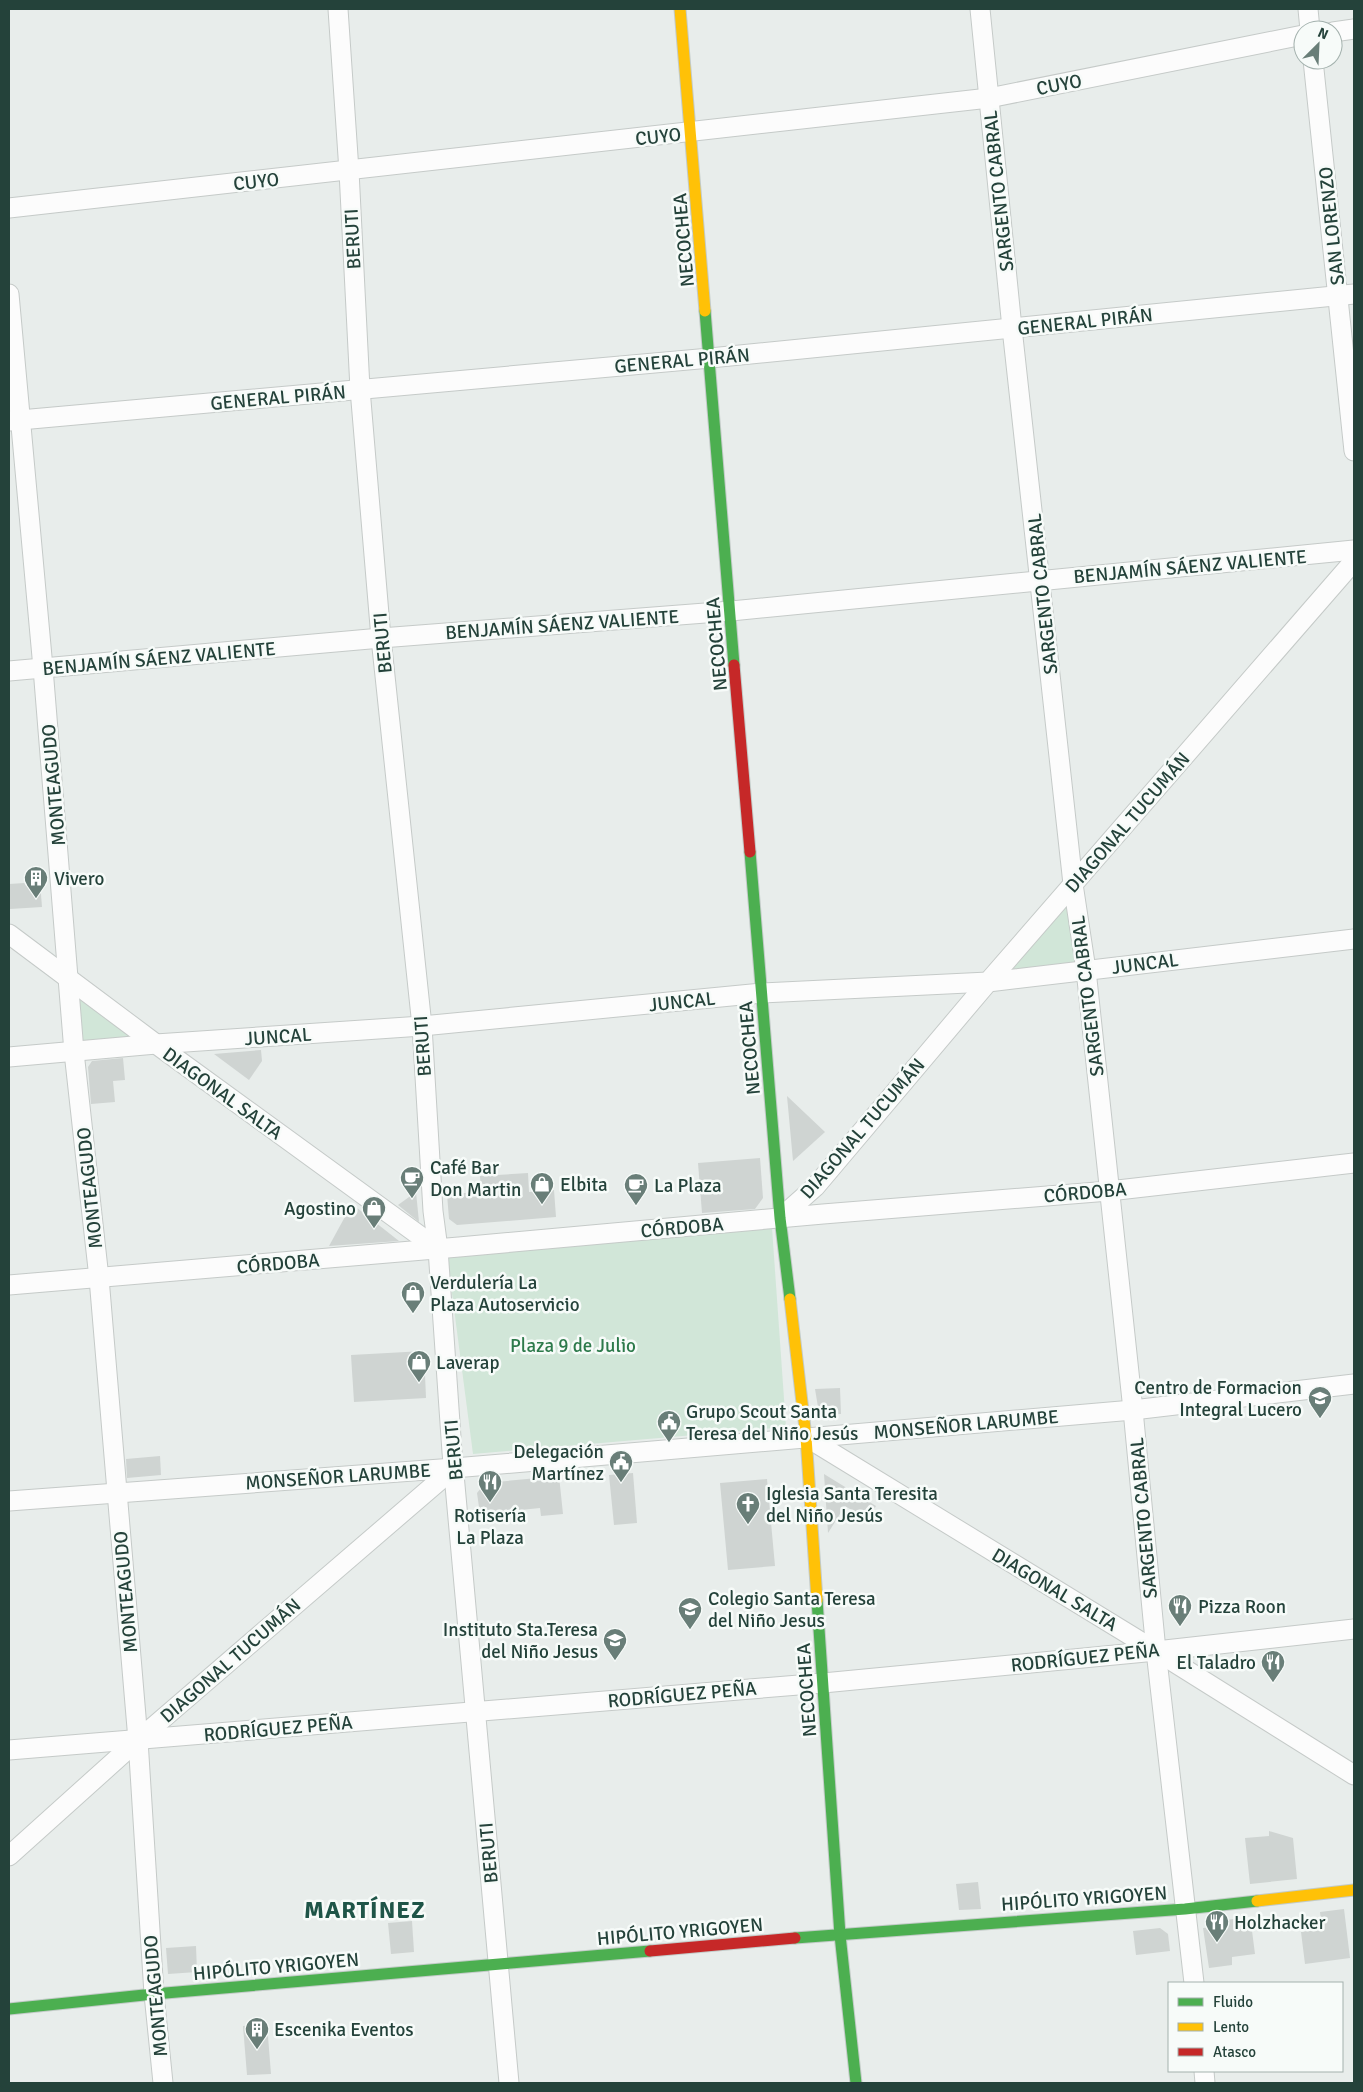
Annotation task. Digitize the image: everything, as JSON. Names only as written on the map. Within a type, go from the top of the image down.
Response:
[{"type":"street","name":"BERUTI","points":[[338,9],[349,171],[360,389],[381,638],[422,1026],[433,1212],[438,1249],[454,1468],[508,2083]]},
{"type":"street","name":"NECOCHEA","points":[[680,9],[692,133],[780,1218],[806,1437],[840,1935],[856,2083]]},
{"type":"street","name":"SARGENTO CABRAL","points":[[980,9],[1012,328],[1073,884],[1086,970],[1133,1410],[1156,1651],[1194,1982]]},
{"type":"street","name":"CUYO","points":[[9,208],[692,133],[989,98],[1293,37]]},
{"type":"street","name":"SAN LORENZO","points":[[1314,70],[1346,295],[1354,451]]},
{"type":"street","name":"MONTEAGUDO","points":[[9,294],[15,421],[43,668],[74,1052],[99,1278],[138,1740],[154,1994],[163,2083]]},
{"type":"street","name":"GENERAL PIRÁN","points":[[15,421],[710,358],[1346,295]]},
{"type":"street","name":"BENJAMÍN SÁENZ VALIENTE","points":[[9,671],[381,638],[731,611],[1354,550]]},
{"type":"street","name":"DIAGONAL TUCUMÁN","points":[[780,1218],[815,1187],[988,982],[1354,561]]},
{"type":"street","name":"DIAGONAL SALTA","points":[[9,934],[156,1044],[438,1249]]},
{"type":"street","name":"JUNCAL","points":[[9,1057],[156,1044],[422,1026],[762,993],[988,982],[1354,939]]},
{"type":"street","name":"CÓRDOBA","points":[[9,1285],[1109,1191],[1354,1163]]},
{"type":"street","name":"MONSEÑOR LARUMBE","points":[[9,1501],[454,1468],[1133,1410],[1354,1384]]},
{"type":"street","name":"DIAGONAL SALTA","points":[[806,1437],[1156,1651],[1354,1775]]},
{"type":"street","name":"DIAGONAL TUCUMÁN","points":[[9,1856],[138,1740],[454,1468]]},
{"type":"street","name":"RODRÍGUEZ PEÑA","points":[[9,1750],[823,1683],[1156,1651],[1354,1629]]},
{"type":"street","name":"HIPÓLITO YRIGOYEN","points":[[9,2009],[154,1994],[498,1964],[1185,1908],[1354,1890]]},
{"type":"green space","points":[[1073,884],[1086,970],[988,982]]},
{"type":"green space","points":[[68,979],[156,1044],[74,1052]]},
{"type":"green space","name":"Plaza 9 de Julio","points":[[772,1228],[786,1427],[473,1454],[447,1255]]},
{"type":"building","points":[[40,882],[42,907],[10,909],[9,884]]},
{"type":"building","points":[[261,1050],[262,1061],[249,1080],[214,1054]]},
{"type":"building","points":[[123,1058],[125,1080],[113,1081],[115,1102],[91,1104],[88,1067],[92,1061]]},
{"type":"building","points":[[787,1096],[825,1132],[793,1161]]},
{"type":"building","points":[[760,1158],[763,1198],[755,1209],[702,1213],[698,1163]]},
{"type":"building","points":[[528,1173],[529,1192],[554,1190],[556,1217],[457,1225],[449,1219],[447,1194],[481,1192],[480,1176]]},
{"type":"building","name":"Café Bar Don Martin","points":[[416,1192],[419,1222],[398,1205]]},
{"type":"building","points":[[352,1204],[399,1241],[329,1246]]},
{"type":"building","points":[[424,1351],[426,1398],[354,1402],[351,1355]]},
{"type":"building","points":[[840,1388],[841,1414],[827,1414],[818,1407],[815,1389]]},
{"type":"building","points":[[160,1456],[161,1475],[127,1478],[126,1459]]},
{"type":"building","points":[[633,1473],[637,1523],[614,1525],[609,1475]]},
{"type":"building","points":[[824,1474],[876,1506],[868,1520],[845,1506],[828,1533]]},
{"type":"building","points":[[559,1476],[563,1514],[541,1516],[540,1508],[480,1514],[477,1493],[485,1483]]},
{"type":"building","name":"Iglesia Santa Teresita del Niño Jesús","points":[[767,1479],[775,1566],[728,1570],[720,1483]]},
{"type":"building","points":[[1269,1831],[1293,1838],[1297,1879],[1250,1884],[1245,1838],[1269,1836]]},
{"type":"building","points":[[978,1882],[981,1909],[959,1910],[956,1884]]},
{"type":"building","points":[[1344,1909],[1350,1958],[1305,1964],[1301,1932],[1322,1929],[1320,1912]]},
{"type":"building","points":[[1242,1918],[1243,1925],[1251,1923],[1255,1954],[1232,1957],[1232,1965],[1209,1968],[1203,1928],[1227,1925],[1226,1920]]},
{"type":"building","points":[[412,1921],[414,1952],[391,1954],[388,1923]]},
{"type":"building","points":[[1160,1928],[1168,1934],[1170,1951],[1136,1955],[1133,1931]]},
{"type":"building","points":[[196,1946],[197,1972],[168,1974],[166,1948]]},
{"type":"building","name":"Escenika Eventos","points":[[267,2024],[271,2074],[247,2075],[243,2026]]},
{"type":"traffic: fast","points":[[705,311],[734,665]]},
{"type":"traffic: fast","points":[[750,852],[780,1218],[790,1299]]},
{"type":"traffic: fast","points":[[817,1600],[840,1935],[856,2083]]},
{"type":"traffic: fast","points":[[795,1938],[1185,1909],[1257,1901]]},
{"type":"traffic: fast","points":[[9,2009],[154,1994],[650,1951]]},
{"type":"traffic: slow","points":[[680,9],[705,311]]},
{"type":"traffic: slow","points":[[790,1299],[806,1437],[817,1600]]},
{"type":"traffic: slow","points":[[1257,1901],[1354,1890]]},
{"type":"traffic: jam","points":[[734,665],[750,852]]},
{"type":"traffic: jam","points":[[650,1951],[795,1938]]},
{"type":"place","name":"Vivero","points":[[36,899]]},
{"type":"place","name":"Café Bar Don Martin","points":[[412,1199]]},
{"type":"place","name":"Elbita","points":[[542,1205]]},
{"type":"place","name":"La Plaza","points":[[636,1206]]},
{"type":"place","name":"Agostino","points":[[374,1229]]},
{"type":"place","name":"Verdulería La Plaza Autoservicio","points":[[413,1314]]},
{"type":"place","name":"Laverap","points":[[419,1383]]},
{"type":"place","name":"Centro de Formacion Integral Lucero","points":[[1320,1419]]},
{"type":"place","name":"Grupo Scout Santa Teresa del Niño Jesús","points":[[669,1443]]},
{"type":"place","name":"Delegación Martínez","points":[[621,1483]]},
{"type":"place","name":"Rotisería La Plaza","points":[[490,1503]]},
{"type":"place","name":"Iglesia Santa Teresita del Niño Jesús","points":[[748,1525]]},
{"type":"place","name":"Pizza Roon","points":[[1180,1627]]},
{"type":"place","name":"Colegio Santa Teresa del Niño Jesus","points":[[690,1630]]},
{"type":"place","name":"Instituto Sta.Teresa del Niño Jesus","points":[[615,1661]]},
{"type":"place","name":"El Taladro","points":[[1273,1683]]},
{"type":"place","name":"Holzhacker","points":[[1217,1943]]},
{"type":"place","name":"Escenika Eventos","points":[[257,2050]]},
{"type":"district","name":"MARTÍNEZ","points":[[365,1910]]}]
